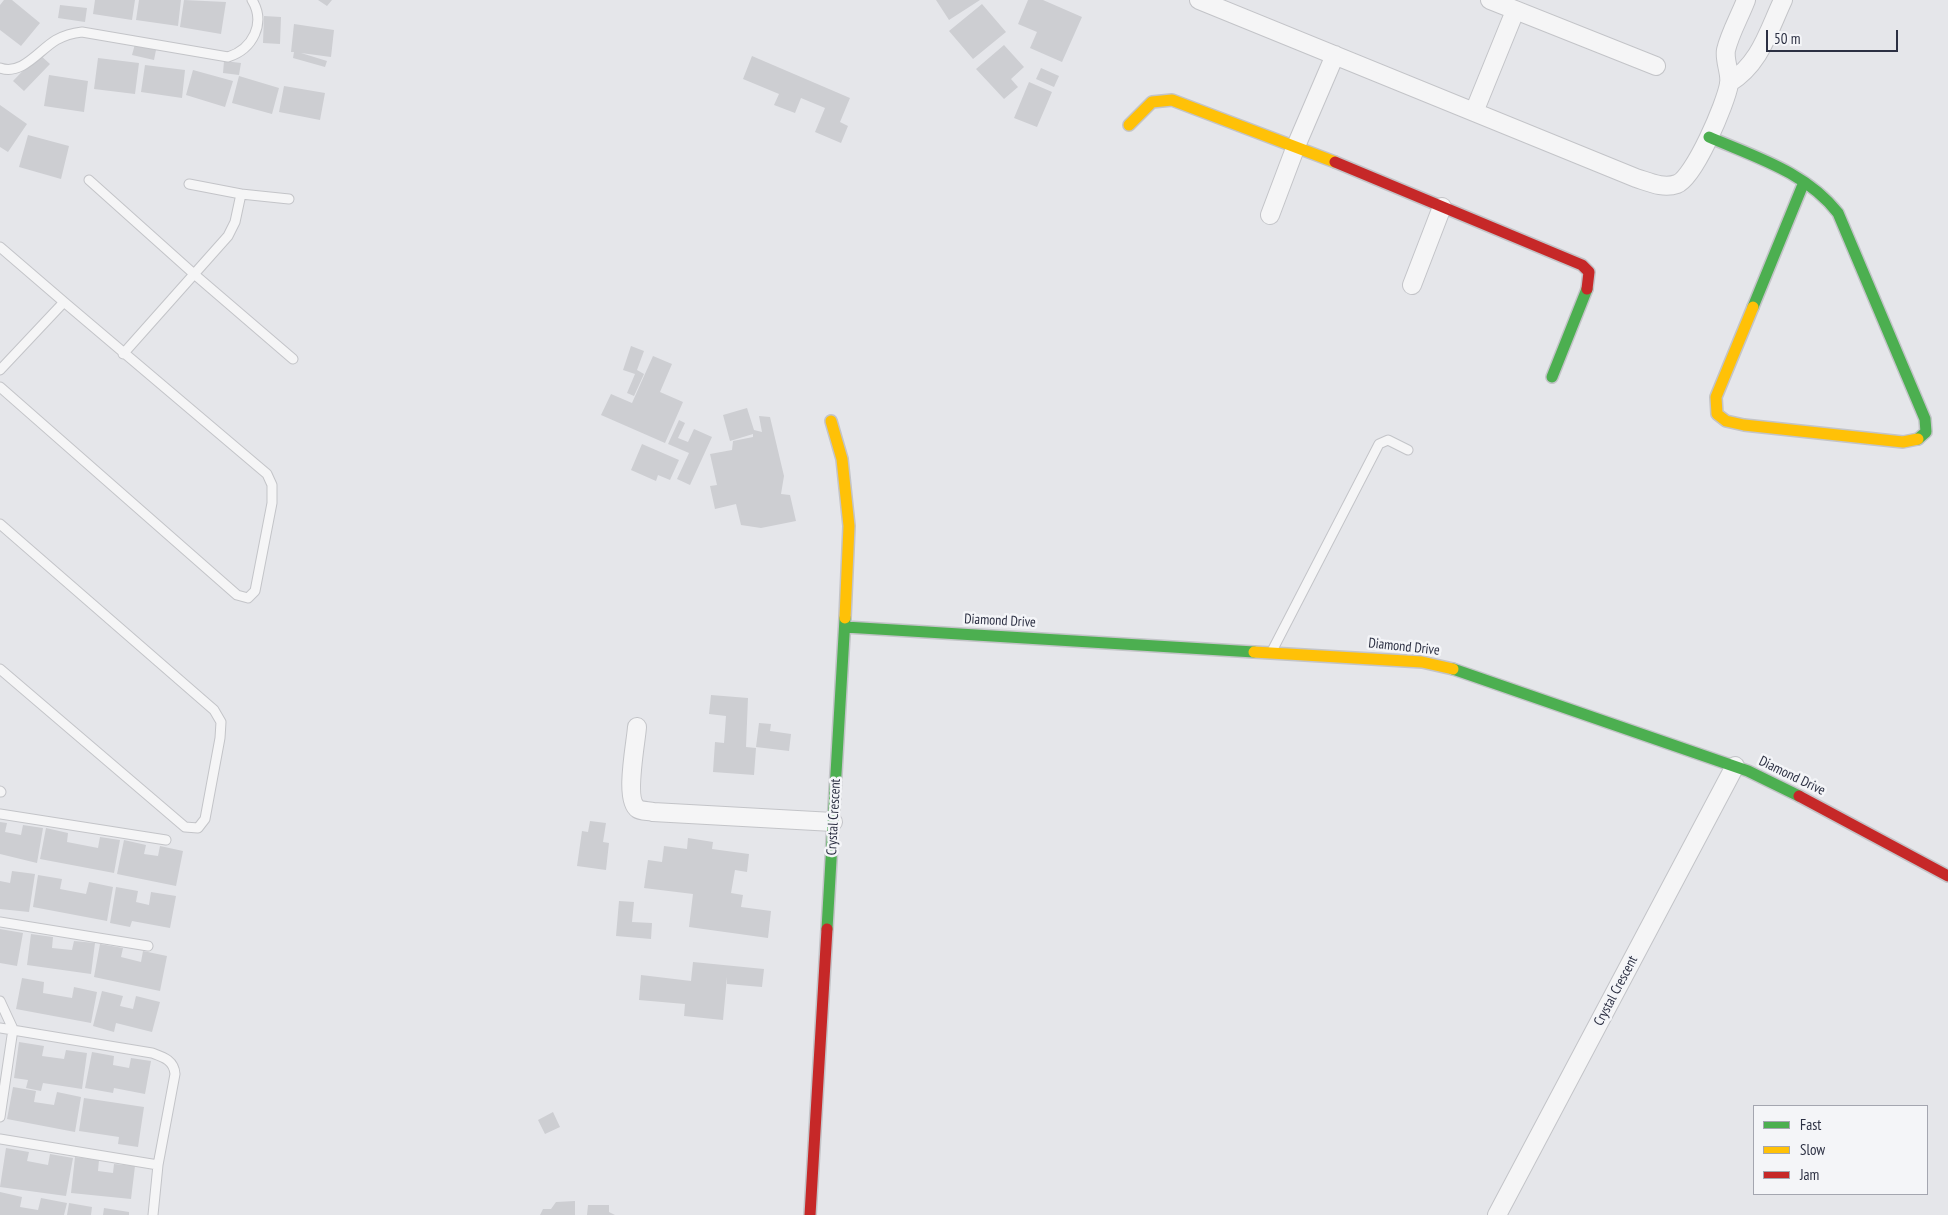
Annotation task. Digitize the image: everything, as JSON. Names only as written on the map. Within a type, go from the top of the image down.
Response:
[{"type":"street","points":[[1200,0],[1636,178],[1660,186],[1678,184],[1686,178],[1709,137],[1729,83],[1727,48],[1746,0]]},
{"type":"street","points":[[1490,0],[1656,66]]},
{"type":"street","points":[[1729,83],[1742,75],[1755,60],[1783,0]]},
{"type":"street","points":[[1474,112],[1515,10]]},
{"type":"street","points":[[1270,215],[1296,146],[1335,55]]},
{"type":"street","points":[[1129,125],[1147,103],[1159,98],[1172,100],[1296,146],[1587,269],[1590,277],[1589,284],[1552,377]]},
{"type":"street","points":[[1709,137],[1774,165],[1804,182],[1823,193],[1838,213],[1926,419],[1927,427],[1924,436],[1916,441],[1890,441],[1744,425],[1726,421],[1716,411],[1716,397],[1804,182]]},
{"type":"street","points":[[1412,285],[1442,207]]},
{"type":"street","name":"Crystal Crescent","points":[[810,1215],[845,627],[849,526],[847,490],[842,459],[831,421]]},
{"type":"street","name":"Diamond Drive","points":[[845,627],[1272,651],[1422,662],[1460,670],[1735,766],[1786,789],[1948,876]]},
{"type":"street","points":[[637,727],[631,801],[638,809],[654,812],[833,822]]},
{"type":"street","name":"Crystal Crescent","points":[[1497,1215],[1735,766]]},
{"type":"lane","points":[[0,68],[12,70],[22,67],[56,40],[69,34],[82,32],[228,57],[242,53],[252,40],[258,21],[257,8],[252,0]]},
{"type":"lane","points":[[89,180],[293,359]]},
{"type":"lane","points":[[189,184],[241,194],[289,199]]},
{"type":"lane","points":[[123,354],[228,236],[235,222],[241,194]]},
{"type":"lane","points":[[0,247],[123,354],[267,474],[272,484],[272,504],[255,591],[248,598],[237,594],[0,387]]},
{"type":"lane","points":[[0,370],[64,302]]},
{"type":"lane","points":[[1272,651],[1379,444],[1388,440],[1408,450]]},
{"type":"lane","points":[[0,524],[214,710],[221,722],[220,738],[205,819],[198,828],[185,826],[0,669]]},
{"type":"lane","points":[[0,814],[166,840]]},
{"type":"lane","points":[[0,922],[148,946]]},
{"type":"lane","points":[[0,1001],[13,1030],[0,1117]]},
{"type":"lane","points":[[0,1028],[152,1053],[172,1063],[175,1074],[158,1165],[152,1215]]},
{"type":"lane","points":[[0,1140],[158,1165]]},
{"type":"building","points":[[4,0],[12,0],[40,23],[21,46],[0,30],[0,5]]},
{"type":"building","points":[[95,0],[135,0],[132,20],[93,14]]},
{"type":"building","points":[[139,0],[181,0],[178,26],[136,20]]},
{"type":"building","points":[[184,0],[226,2],[221,34],[180,27]]},
{"type":"building","points":[[318,0],[332,0],[327,6]]},
{"type":"building","points":[[936,0],[980,0],[949,20]]},
{"type":"building","points":[[1028,0],[1043,0],[1082,17],[1062,62],[1030,48],[1037,32],[1018,24]]},
{"type":"building","points":[[982,4],[1006,32],[973,59],[949,31]]},
{"type":"building","points":[[60,5],[87,8],[85,22],[58,18]]},
{"type":"building","points":[[264,16],[281,17],[280,44],[263,43]]},
{"type":"building","points":[[294,24],[334,30],[331,57],[301,53],[327,61],[325,67],[293,58],[294,52],[291,52]]},
{"type":"building","points":[[135,44],[156,50],[154,60],[132,55]]},
{"type":"building","points":[[1004,45],[1024,67],[1011,79],[1018,87],[1004,99],[976,69]]},
{"type":"building","points":[[39,54],[50,64],[24,91],[13,81]]},
{"type":"building","points":[[752,56],[850,98],[840,122],[848,126],[841,143],[815,132],[825,108],[801,98],[795,113],[774,105],[779,94],[743,79]]},
{"type":"building","points":[[98,58],[139,63],[135,94],[94,89]]},
{"type":"building","points":[[224,61],[241,63],[239,75],[223,73]]},
{"type":"building","points":[[145,65],[185,70],[182,98],[141,92]]},
{"type":"building","points":[[1041,68],[1059,76],[1054,87],[1036,79]]},
{"type":"building","points":[[193,70],[233,81],[225,107],[186,95]]},
{"type":"building","points":[[49,75],[88,81],[84,112],[44,106]]},
{"type":"building","points":[[239,76],[279,88],[272,114],[232,103]]},
{"type":"building","points":[[1029,82],[1052,92],[1037,127],[1014,118]]},
{"type":"building","points":[[284,86],[325,93],[320,120],[279,112]]},
{"type":"building","points":[[0,105],[27,124],[8,152],[0,147]]},
{"type":"building","points":[[28,135],[69,146],[61,179],[19,167]]},
{"type":"building","points":[[631,346],[644,351],[637,370],[644,374],[634,396],[627,393],[635,374],[623,370]]},
{"type":"building","points":[[653,356],[672,364],[660,392],[683,402],[665,443],[601,415],[611,394],[632,403]]},
{"type":"building","points":[[747,408],[754,430],[762,432],[759,416],[770,417],[784,476],[781,494],[790,495],[796,521],[761,528],[741,525],[736,504],[715,509],[710,486],[717,485],[710,454],[732,450],[733,441],[753,437],[753,434],[730,441],[723,415]]},
{"type":"building","points":[[679,420],[685,423],[678,438],[688,442],[694,429],[712,437],[690,485],[677,479],[689,453],[668,444]]},
{"type":"building","points":[[642,444],[679,460],[670,480],[658,475],[656,481],[631,470]]},
{"type":"building","points":[[711,695],[748,698],[746,747],[756,748],[754,775],[713,772],[715,742],[724,743],[726,716],[709,714]]},
{"type":"building","points":[[759,723],[771,724],[770,731],[791,734],[789,751],[756,747]]},
{"type":"building","points":[[590,821],[606,823],[603,842],[609,843],[606,870],[577,866],[582,831],[588,832]]},
{"type":"building","points":[[0,822],[7,823],[5,832],[21,835],[23,825],[43,828],[37,863],[0,854]]},
{"type":"building","points":[[46,828],[68,833],[67,842],[98,848],[100,837],[120,840],[114,873],[40,859]]},
{"type":"building","points":[[688,838],[713,842],[712,849],[749,854],[747,872],[735,870],[731,893],[743,895],[741,907],[771,911],[768,938],[689,927],[693,894],[644,888],[648,860],[662,862],[664,846],[687,849]]},
{"type":"building","points":[[124,840],[146,845],[144,854],[158,856],[160,846],[183,851],[176,886],[117,874]]},
{"type":"building","points":[[12,871],[35,874],[29,912],[0,909],[0,881],[10,883]]},
{"type":"building","points":[[38,875],[62,879],[60,889],[86,894],[89,882],[113,887],[107,921],[33,907]]},
{"type":"building","points":[[116,887],[138,891],[136,902],[149,905],[151,892],[176,896],[170,928],[132,921],[130,927],[110,923]]},
{"type":"building","points":[[619,901],[634,902],[632,922],[652,923],[651,939],[616,936]]},
{"type":"building","points":[[0,929],[23,933],[17,966],[0,963]]},
{"type":"building","points":[[31,934],[53,937],[52,948],[72,950],[74,941],[95,943],[91,974],[27,965]]},
{"type":"building","points":[[100,944],[123,948],[121,957],[141,962],[143,951],[167,956],[160,991],[94,977]]},
{"type":"building","points":[[693,962],[764,969],[762,987],[727,984],[727,977],[723,1020],[684,1016],[685,1004],[639,1000],[641,975],[691,981]]},
{"type":"building","points":[[22,978],[44,982],[43,993],[72,998],[74,987],[97,992],[91,1023],[16,1009]]},
{"type":"building","points":[[102,991],[123,996],[120,1006],[133,1009],[136,996],[160,1002],[152,1032],[116,1023],[114,1032],[93,1026]]},
{"type":"building","points":[[19,1042],[44,1046],[42,1056],[64,1059],[66,1050],[87,1053],[82,1089],[43,1083],[41,1091],[26,1088],[28,1080],[14,1078]]},
{"type":"building","points":[[92,1052],[114,1056],[113,1065],[129,1068],[131,1058],[151,1061],[145,1094],[114,1088],[113,1093],[85,1088]]},
{"type":"building","points":[[13,1087],[36,1091],[34,1102],[54,1105],[57,1092],[81,1097],[75,1132],[7,1119]]},
{"type":"building","points":[[84,1098],[144,1107],[138,1147],[118,1144],[119,1137],[79,1131]]},
{"type":"building","points":[[553,1112],[560,1127],[545,1134],[538,1120]]},
{"type":"building","points":[[6,1148],[29,1152],[27,1161],[48,1165],[50,1154],[73,1158],[66,1196],[0,1187]]},
{"type":"building","points":[[75,1157],[99,1160],[98,1171],[113,1173],[114,1164],[135,1166],[131,1199],[71,1193]]},
{"type":"building","points":[[0,1192],[22,1197],[20,1207],[38,1210],[41,1198],[67,1203],[64,1215],[0,1215]]},
{"type":"building","points":[[575,1201],[575,1215],[540,1215],[543,1209],[551,1209],[556,1202]]},
{"type":"building","points":[[69,1203],[92,1207],[91,1215],[67,1215]]},
{"type":"building","points":[[588,1205],[609,1205],[609,1212],[615,1215],[587,1215]]},
{"type":"building","points":[[104,1208],[129,1212],[129,1215],[103,1215]]},
{"type":"traffic: fast","points":[[1709,137],[1762,159],[1795,176],[1825,199],[1838,213],[1925,419],[1926,432],[1918,439]]},
{"type":"traffic: fast","points":[[1753,307],[1804,182]]},
{"type":"traffic: fast","points":[[1552,377],[1587,289]]},
{"type":"traffic: fast","points":[[827,929],[845,618]]},
{"type":"traffic: fast","points":[[845,627],[1254,652]]},
{"type":"traffic: fast","points":[[1453,669],[1748,771],[1799,796]]},
{"type":"traffic: slow","points":[[1129,125],[1152,102],[1172,100],[1335,162]]},
{"type":"traffic: slow","points":[[1753,307],[1716,397],[1717,414],[1726,421],[1744,425],[1903,442],[1918,439]]},
{"type":"traffic: slow","points":[[831,421],[842,459],[849,526],[845,618]]},
{"type":"traffic: slow","points":[[1254,652],[1422,662],[1453,669]]},
{"type":"traffic: jam","points":[[1335,162],[1582,265],[1589,272],[1587,289]]},
{"type":"traffic: jam","points":[[1799,796],[1948,876]]},
{"type":"traffic: jam","points":[[810,1215],[827,929]]}]
